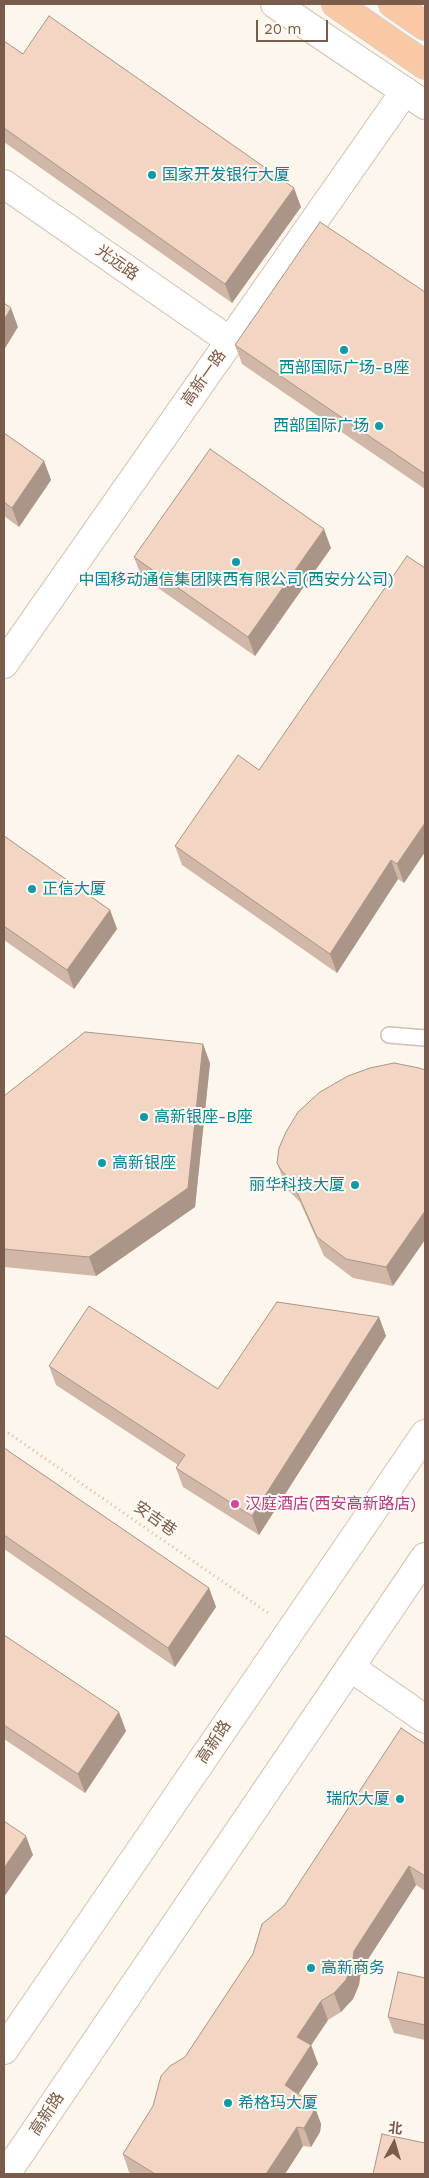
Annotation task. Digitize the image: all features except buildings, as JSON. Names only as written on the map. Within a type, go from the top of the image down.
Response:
[{"type":"highway","points":[[336,4],[425,65]]},
{"type":"highway","points":[[393,4],[425,26]]},
{"type":"main road","points":[[276,4],[415,98]]},
{"type":"main road","name":"高新一路","points":[[4,664],[230,341],[415,98]]},
{"type":"main road","name":"光远路","points":[[4,184],[230,341]]},
{"type":"main road","name":"高新路","points":[[4,2050],[425,1434]]},
{"type":"main road","name":"高新路","points":[[6,2174],[425,1558]]},
{"type":"main road","points":[[350,1667],[425,1719]]},
{"type":"lane","points":[[389,1035],[425,1038]]},
{"type":"path","name":"安吉巷","points":[[4,1430],[292,1629]]},
{"type":"place","name":"国家开发银行大厦","points":[[152,175]]},
{"type":"place","name":"西部国际广场-B座","points":[[344,350]]},
{"type":"place","name":"西部国际广场","points":[[379,426]]},
{"type":"place","name":"中国移动通信集团陕西有限公司(西安分公司)","points":[[236,562]]},
{"type":"place","name":"正信大厦","points":[[32,889]]},
{"type":"place","name":"高新银座-B座","points":[[144,1117]]},
{"type":"place","name":"高新银座","points":[[102,1163]]},
{"type":"place","name":"丽华科技大厦","points":[[355,1185]]},
{"type":"place","name":"汉庭酒店(西安高新路店)","points":[[235,1504]]},
{"type":"place","name":"瑞欣大厦","points":[[400,1799]]},
{"type":"place","name":"高新商务","points":[[311,1968]]},
{"type":"place","name":"希格玛大厦","points":[[228,2103]]}]
